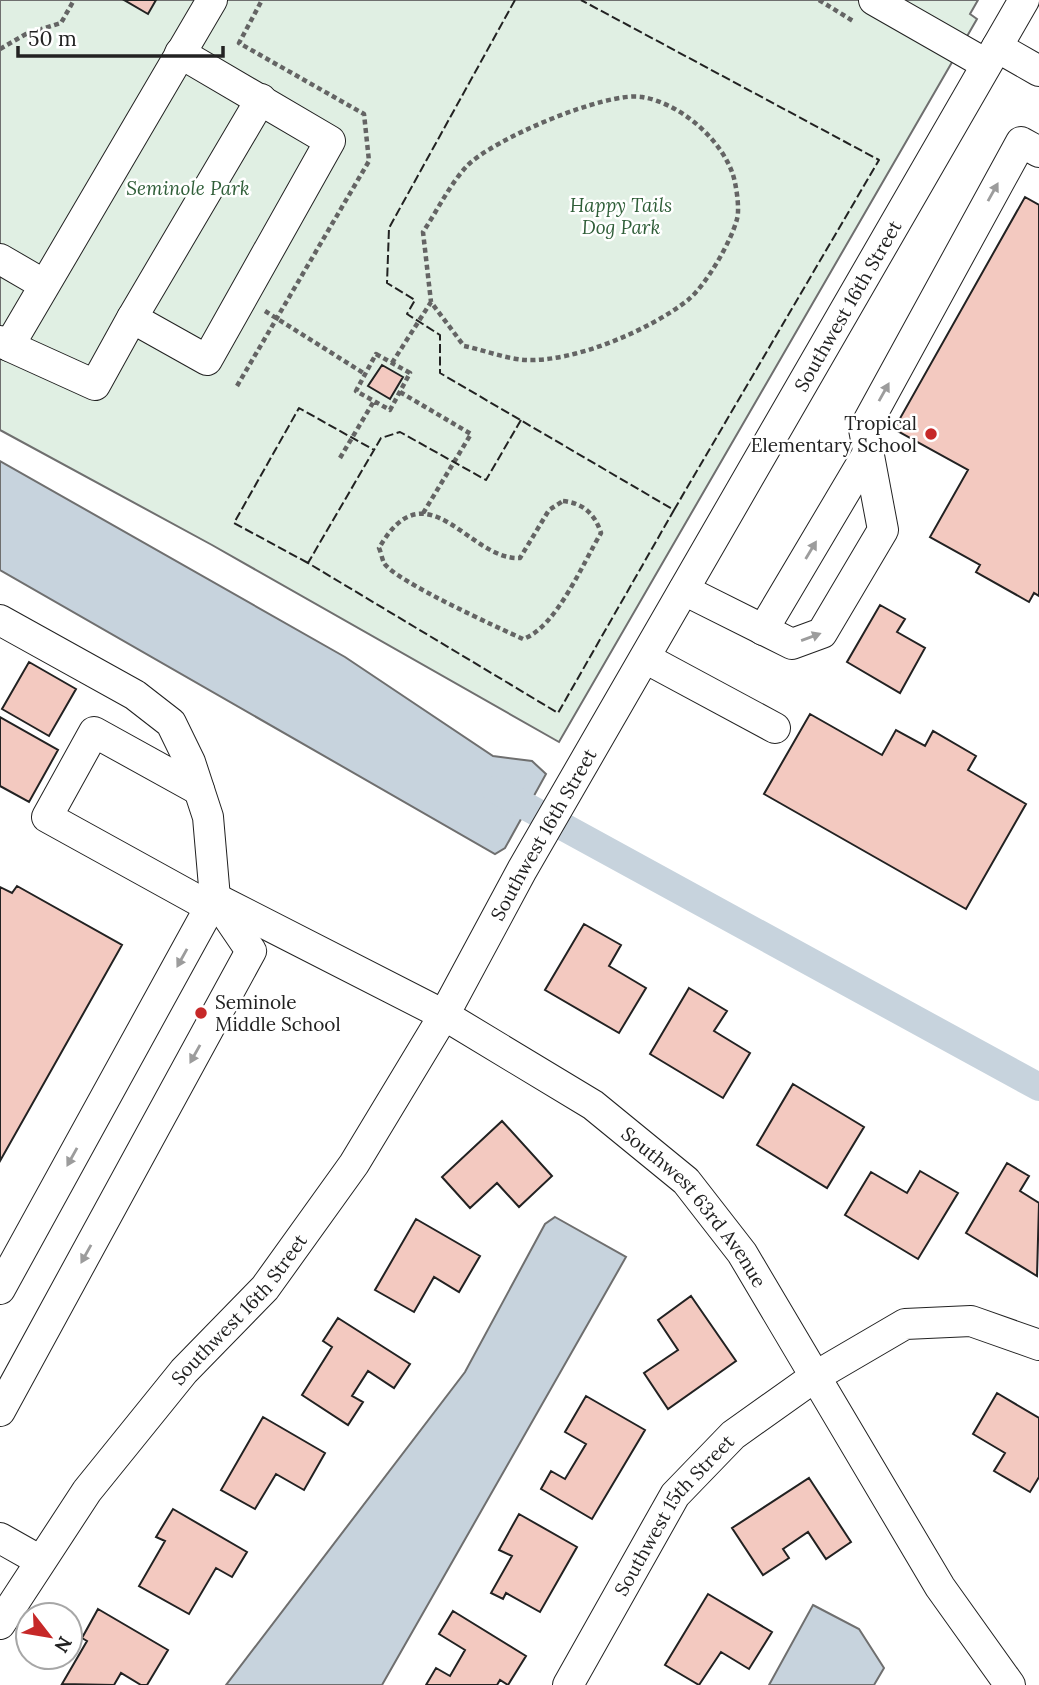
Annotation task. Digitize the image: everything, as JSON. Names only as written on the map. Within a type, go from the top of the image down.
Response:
[{"type":"street","points":[[212,0],[5,344],[95,385],[261,99]]},
{"type":"street","points":[[874,0],[991,56],[1039,71]]},
{"type":"street","name":"Southwest 16th Street","points":[[0,1624],[39,1560],[88,1491],[184,1371],[265,1288],[354,1164],[444,1015],[522,870],[1024,0]]},
{"type":"street","points":[[132,318],[207,360],[330,141],[180,53]]},
{"type":"street","points":[[684,590],[792,644],[822,634],[883,530],[864,429],[1021,142],[1039,152]]},
{"type":"street","points":[[0,259],[43,284]]},
{"type":"street","points":[[763,630],[868,453]]},
{"type":"street","points":[[0,620],[135,695],[171,723],[190,762],[208,817],[213,903],[0,1289]]},
{"type":"street","points":[[645,657],[775,728]]},
{"type":"street","name":"Southwest 63rd Avenue","points":[[199,790],[94,732],[47,817],[213,903],[444,1015],[593,1105],[686,1181],[742,1253],[940,1587],[1010,1685]]},
{"type":"street","points":[[0,1411],[251,951],[213,903]]},
{"type":"street","name":"Southwest 15th Street","points":[[568,1685],[675,1495],[733,1435],[816,1376],[905,1324],[971,1321],[1039,1345]]},
{"type":"street","points":[[0,1538],[39,1560]]},
{"type":"path","points":[[0,49],[26,34],[61,23],[74,0]]},
{"type":"path","points":[[392,363],[431,302],[423,232],[468,165],[525,130],[594,102],[641,97],[674,108],[709,135],[733,172],[738,217],[717,262],[689,299],[646,326],[581,352],[526,360],[464,346],[431,302]]},
{"type":"path","points":[[244,298],[365,374]]},
{"type":"path","points":[[376,354],[392,363],[410,373],[390,410],[356,391],[376,354]]},
{"type":"path","points":[[400,392],[471,434],[422,515]]},
{"type":"path","points":[[340,458],[373,401]]},
{"type":"path","points":[[563,501],[575,503],[587,510],[596,518],[601,533],[548,621],[536,634],[523,639],[474,617],[385,565],[379,548],[389,530],[410,516],[422,515],[432,514],[511,559],[520,558],[549,509],[563,501]]},
{"type":"green space","name":"Happy Tails Dog Park","points":[[0,0],[978,0],[970,14],[977,19],[559,742],[212,545],[0,430]]},
{"type":"shaded area","points":[[0,461],[345,657],[493,756],[532,761],[546,774],[505,848],[495,854],[0,570]]},
{"type":"shaded area","points":[[555,1217],[626,1257],[382,1685],[226,1685],[465,1372],[545,1224]]},
{"type":"shaded area","points":[[813,1605],[859,1629],[884,1668],[874,1685],[769,1685]]},
{"type":"building","points":[[124,0],[156,0],[148,14]]},
{"type":"building","points":[[1025,197],[1039,205],[1039,596],[1034,593],[1029,602],[976,572],[980,565],[930,537],[968,470],[894,429]]},
{"type":"building","points":[[382,365],[403,377],[390,399],[368,386]]},
{"type":"building","points":[[880,605],[905,619],[897,632],[925,648],[900,693],[847,662]]},
{"type":"building","points":[[29,662],[76,689],[49,736],[2,709]]},
{"type":"building","points":[[810,714],[882,755],[896,730],[925,746],[933,731],[976,756],[968,770],[1026,804],[966,909],[764,794]]},
{"type":"building","points":[[0,717],[58,750],[29,802],[0,786]]},
{"type":"building","points":[[17,886],[122,945],[0,1161],[0,887],[12,893]]},
{"type":"building","points":[[584,924],[621,945],[609,966],[646,988],[619,1033],[545,990]]},
{"type":"building","points":[[689,988],[727,1011],[714,1031],[750,1053],[723,1098],[650,1054]]},
{"type":"building","points":[[793,1084],[864,1127],[827,1188],[757,1145]]},
{"type":"building","points":[[502,1121],[552,1176],[519,1207],[497,1183],[470,1208],[442,1177]]},
{"type":"building","points":[[1007,1163],[1029,1176],[1020,1191],[1039,1203],[1037,1276],[966,1233]]},
{"type":"building","points":[[920,1171],[958,1193],[918,1259],[845,1215],[871,1172],[907,1193]]},
{"type":"building","points":[[416,1219],[480,1256],[459,1292],[434,1277],[414,1312],[375,1290]]},
{"type":"building","points":[[691,1296],[736,1361],[668,1409],[644,1373],[678,1350],[658,1320]]},
{"type":"building","points":[[338,1318],[410,1364],[394,1388],[368,1371],[352,1396],[363,1402],[348,1425],[302,1395],[332,1347],[323,1341]]},
{"type":"building","points":[[997,1393],[1039,1418],[1039,1477],[1030,1492],[994,1471],[1005,1453],[973,1434]]},
{"type":"building","points":[[586,1396],[645,1430],[592,1519],[541,1489],[551,1471],[565,1479],[586,1444],[565,1432]]},
{"type":"building","points":[[263,1417],[325,1453],[304,1490],[276,1474],[255,1509],[221,1490]]},
{"type":"building","points":[[809,1478],[851,1542],[826,1559],[808,1532],[783,1549],[789,1558],[763,1575],[732,1528]]},
{"type":"building","points":[[173,1509],[247,1552],[232,1577],[216,1568],[189,1614],[139,1586],[165,1541],[156,1537]]},
{"type":"building","points":[[519,1514],[577,1547],[540,1612],[506,1593],[503,1599],[491,1593],[512,1556],[499,1550]]},
{"type":"building","points":[[708,1594],[772,1632],[749,1669],[721,1652],[699,1685],[665,1665]]},
{"type":"building","points":[[98,1609],[168,1650],[147,1685],[141,1685],[121,1673],[114,1685],[62,1684],[70,1671],[84,1671],[84,1646],[87,1641],[84,1634]]},
{"type":"building","points":[[453,1611],[526,1656],[508,1685],[500,1680],[497,1685],[426,1685],[436,1668],[450,1676],[465,1650],[439,1634]]},
{"type":"waterway","points":[[496,790],[1039,1087]]},
{"type":"fence","points":[[515,0],[389,228],[387,283],[415,300],[407,314],[440,335],[440,373],[674,510],[879,160],[581,0]]},
{"type":"fence","points":[[308,563],[234,523],[299,408],[374,450]]},
{"type":"fence","points":[[521,420],[486,480],[400,432],[381,438],[308,563],[558,713],[674,510]]},
{"type":"place","name":"Tropical Elementary School","points":[[931,434]]},
{"type":"place","name":"Seminole Middle School","points":[[201,1013]]},
{"type":"park label","name":"Seminole Park","points":[[188,188]]}]
